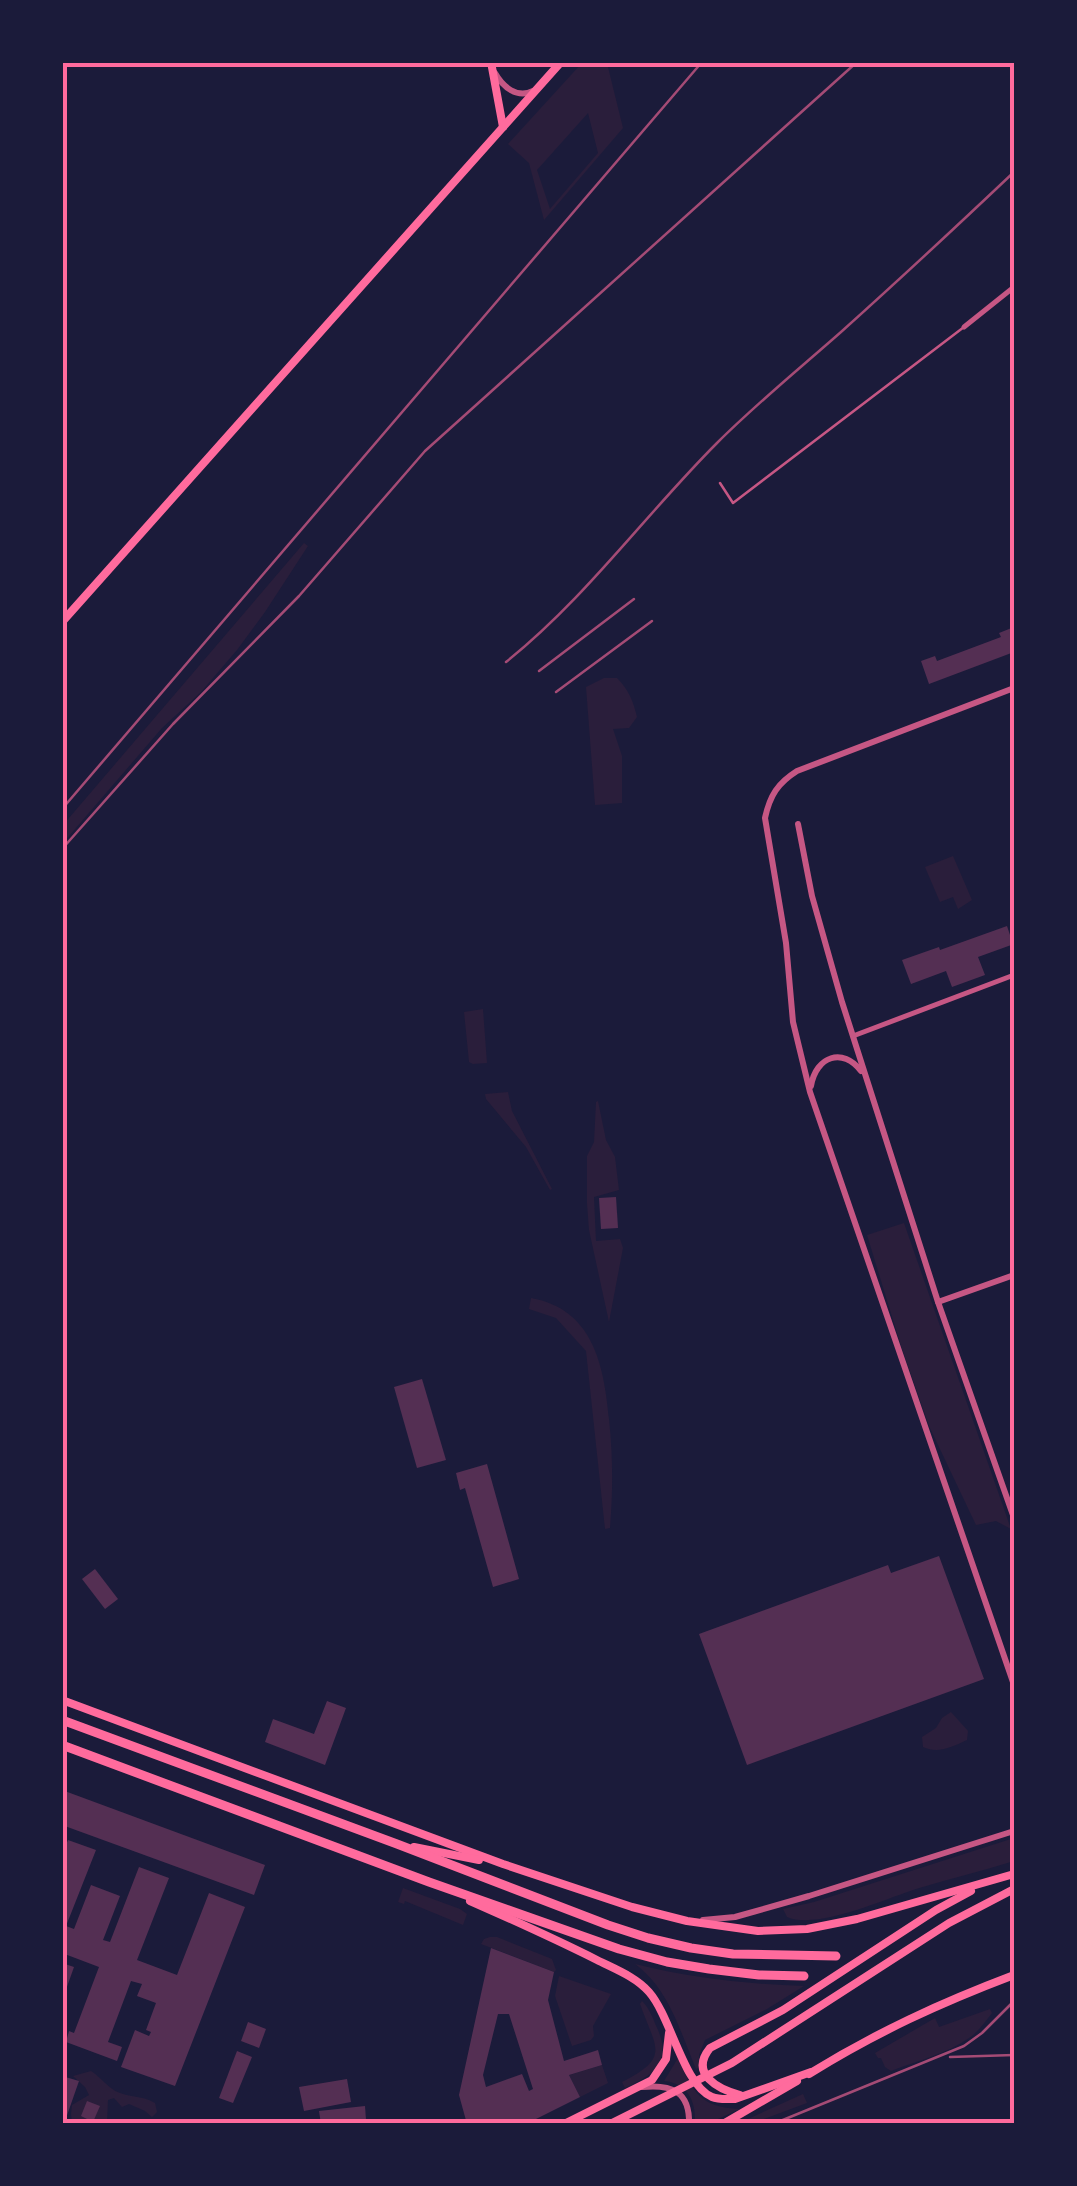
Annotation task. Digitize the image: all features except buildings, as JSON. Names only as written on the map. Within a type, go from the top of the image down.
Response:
[{"type":"main road","points":[[62,622],[561,62]]},
{"type":"main road","points":[[492,65],[503,128]]},
{"type":"main road","points":[[62,1700],[503,1864],[632,1908],[686,1921],[758,1931],[807,1929],[857,1919],[1014,1874]]},
{"type":"main road","points":[[62,1720],[648,1938],[733,1954],[836,1956]]},
{"type":"main road","points":[[62,1745],[620,1949],[666,1962],[731,1972],[804,1976]]},
{"type":"main road","points":[[396,1844],[503,1864]]},
{"type":"main road","points":[[430,1882],[636,1980],[653,1997],[692,2078],[707,2095],[723,2100],[744,2096],[812,2072]]},
{"type":"main road","points":[[744,2096],[725,2092],[710,2082],[703,2058],[710,2048],[784,2010],[936,1910],[989,1883]]},
{"type":"main road","points":[[610,2124],[732,2063],[967,1912],[1014,1889]]},
{"type":"main road","points":[[730,2121],[850,2049],[924,2011],[1014,1975]]},
{"type":"main road","points":[[564,2124],[642,2087],[658,2075],[670,2042],[668,2024]]},
{"type":"street","points":[[492,65],[498,78],[519,94],[526,95],[540,86]]},
{"type":"street","points":[[964,327],[1014,287]]},
{"type":"street","points":[[1014,688],[797,770],[782,780],[770,797],[765,818],[786,943],[793,1022],[810,1092],[1014,1685]]},
{"type":"street","points":[[798,824],[831,968],[938,1302],[1014,1518]]},
{"type":"street","points":[[853,1036],[1014,975]]},
{"type":"street","points":[[810,1092],[817,1068],[835,1057],[853,1061],[866,1078]]},
{"type":"street","points":[[938,1302],[1014,1275]]},
{"type":"street","points":[[686,1921],[750,1913],[1014,1831]]},
{"type":"street","points":[[642,2087],[665,2086],[676,2090],[686,2102],[689,2124]]},
{"type":"lane","points":[[720,483],[733,503],[964,327]]},
{"type":"shaded area","points":[[582,63],[607,63],[623,128],[544,220],[529,163],[508,144]],"holes":[[[588,113],[598,153],[550,209],[537,170]]]},
{"type":"shaded area","points":[[304,543],[308,546],[237,650],[201,692],[162,728],[63,843],[63,825]]},
{"type":"shaded area","points":[[604,678],[621,682],[637,717],[629,728],[613,729],[622,756],[622,803],[595,805],[586,687]]},
{"type":"shaded area","points":[[953,856],[972,900],[958,909],[953,897],[940,902],[925,867]]},
{"type":"shaded area","points":[[483,1009],[487,1063],[473,1064],[469,1062],[464,1012]]},
{"type":"shaded area","points":[[508,1092],[512,1111],[550,1190],[526,1147],[485,1094]]},
{"type":"shaded area","points":[[598,1101],[606,1140],[615,1157],[619,1190],[594,1197],[596,1241],[620,1239],[623,1248],[609,1322],[587,1203],[587,1156],[594,1142]]},
{"type":"shaded area","points":[[904,1223],[1011,1529],[996,1521],[976,1525],[929,1426],[901,1346],[867,1235]]},
{"type":"shaded area","points":[[531,1298],[569,1314],[582,1327],[598,1360],[607,1399],[611,1446],[610,1528],[605,1529],[586,1351],[556,1318],[529,1309]]},
{"type":"shaded area","points":[[951,1712],[968,1731],[967,1740],[940,1750],[923,1747],[922,1737]]},
{"type":"shaded area","points":[[1014,1838],[1014,1861],[851,1912],[800,1920],[787,1917],[783,1909],[814,1902]]},
{"type":"shaded area","points":[[403,1888],[460,1909],[467,1914],[463,1925],[405,1901],[398,1902]]},
{"type":"shaded area","points":[[490,1937],[552,1959],[556,1970],[481,1944]]},
{"type":"shaded area","points":[[635,1964],[719,1980],[804,1986],[705,2040],[699,2055],[700,2067],[696,2069],[665,1998]]},
{"type":"shaded area","points":[[559,1976],[611,1994],[593,2026],[591,2040],[572,2046],[555,1996]]},
{"type":"shaded area","points":[[642,2001],[658,2030],[663,2051],[651,2073],[625,2088],[622,2082],[648,2066],[655,2050]]},
{"type":"shaded area","points":[[990,2009],[992,2013],[972,2036],[931,2057],[891,2071],[875,2053],[935,2018],[939,2027]]},
{"type":"shaded area","points":[[678,2058],[699,2096],[715,2105],[740,2109],[709,2123],[695,2123],[688,2094],[679,2085],[664,2081]]},
{"type":"shaded area","points":[[602,2065],[608,2083],[580,2097],[569,2075]]},
{"type":"shaded area","points":[[91,2071],[116,2091],[155,2103],[157,2112],[152,2117],[129,2104],[122,2107],[114,2098],[108,2100],[107,2123],[72,2123],[72,2105],[89,2095],[73,2076]]},
{"type":"shaded area","points":[[803,2094],[807,2103],[753,2123],[739,2123]]},
{"type":"tram line","points":[[773,2124],[964,2046],[1014,2001]]},
{"type":"tram line","points":[[950,2057],[1014,2055]]},
{"type":"railway","points":[[62,809],[702,62]]},
{"type":"railway","points":[[62,849],[173,724],[299,596],[425,451],[857,62]]},
{"type":"railway","points":[[506,662],[563,611],[732,429],[1014,172]]},
{"type":"railway","points":[[539,671],[634,599]]},
{"type":"railway","points":[[556,692],[652,621]]}]
